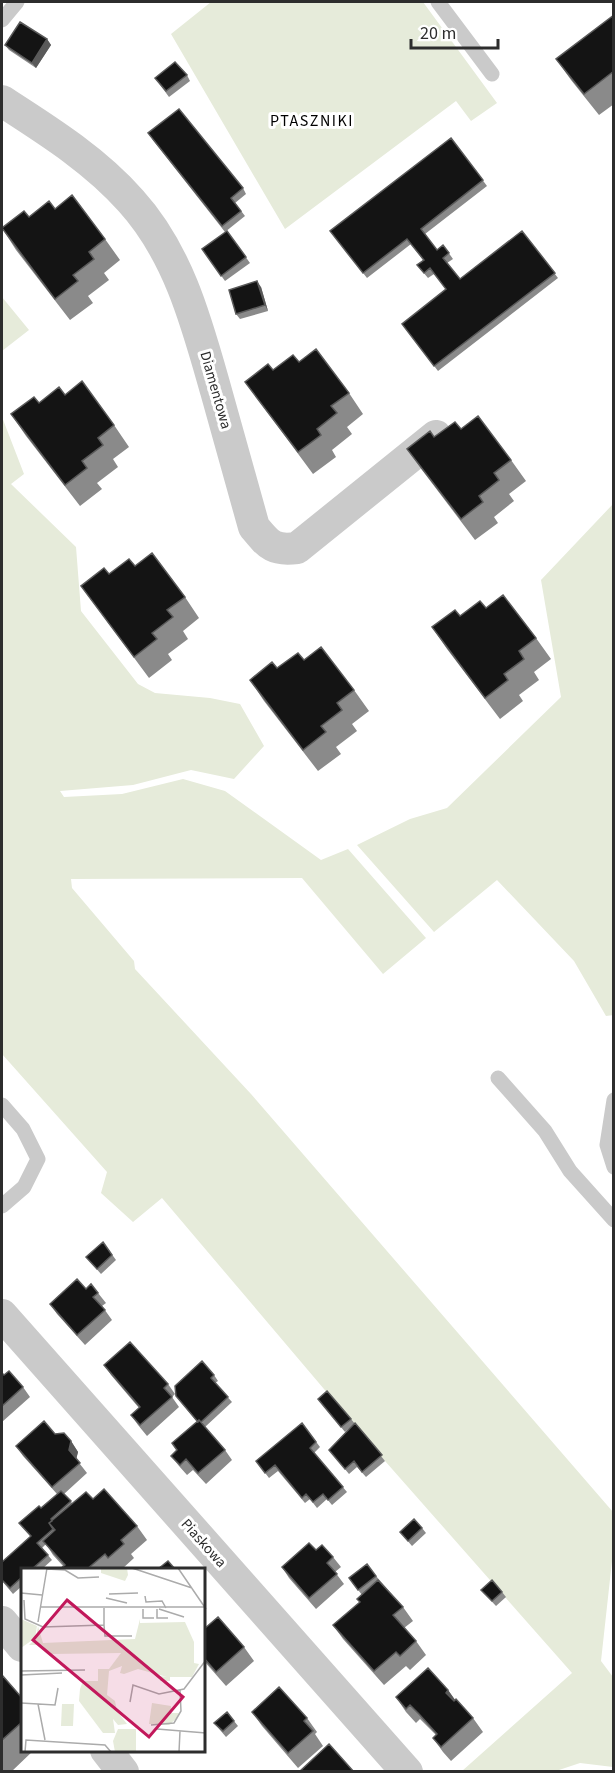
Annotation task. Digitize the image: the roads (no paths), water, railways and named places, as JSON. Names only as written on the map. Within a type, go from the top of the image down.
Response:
[{"type":"street","name":"Diamentowa","points":[[2,101],[99,169],[132,201],[159,237],[179,276],[200,335],[254,527],[266,541],[280,550],[297,549],[436,436]]},
{"type":"street","name":"Piaskowa","points":[[2,1315],[407,1772]]},
{"type":"street","points":[[2,1622],[21,1645]]},
{"type":"street","points":[[108,1752],[123,1772]]},
{"type":"lane","points":[[2,20],[17,2]]},
{"type":"lane","points":[[438,2],[492,74]]},
{"type":"lane","points":[[498,1078],[545,1131],[570,1171],[614,1220]]},
{"type":"lane","points":[[614,1100],[607,1145],[614,1167]]},
{"type":"lane","points":[[2,1105],[23,1129],[38,1159],[24,1187],[2,1206]]},
{"type":"district","name":"PTASZNIKI","points":[[312,120]]}]
